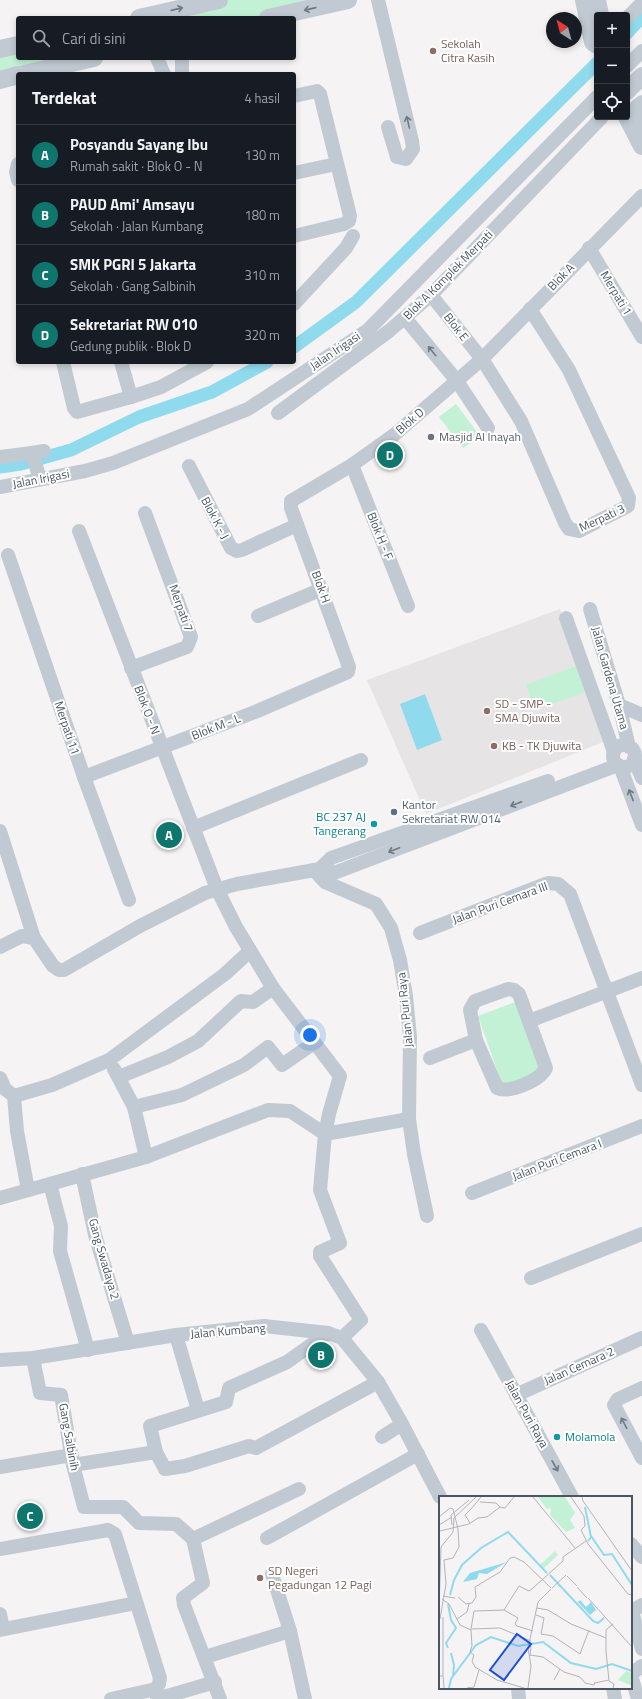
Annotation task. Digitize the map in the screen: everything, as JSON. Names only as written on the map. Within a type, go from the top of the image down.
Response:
[{"type":"street","points":[[148,16],[219,0]]},
{"type":"street","points":[[277,16],[348,0]]},
{"type":"street","points":[[378,0],[414,149],[406,159],[397,157],[388,127]]},
{"type":"street","points":[[584,0],[594,43]]},
{"type":"street","points":[[597,0],[599,12]]},
{"type":"street","points":[[630,15],[642,3]]},
{"type":"street","points":[[0,49],[16,45]]},
{"type":"street","points":[[630,63],[642,51]]},
{"type":"street","points":[[33,72],[85,60]]},
{"type":"street","points":[[158,60],[163,72]]},
{"type":"street","points":[[182,60],[182,72]]},
{"type":"street","points":[[0,80],[16,76]]},
{"type":"street","points":[[630,88],[642,76]]},
{"type":"street","points":[[296,95],[316,90],[320,94],[350,216],[350,221],[296,235]]},
{"type":"street","name":"Jalan Irigasi","points":[[0,487],[39,477],[113,463],[248,409],[368,330],[594,100]]},
{"type":"street","points":[[642,102],[636,107],[635,111],[642,124]]},
{"type":"street","name":"Blok A Komplek Merpati","points":[[278,413],[348,363],[405,318],[431,295],[599,120]]},
{"type":"street","points":[[629,120],[642,146]]},
{"type":"street","points":[[296,173],[336,164]]},
{"type":"street","name":"Blok A","points":[[482,359],[589,248],[642,196]]},
{"type":"street","points":[[296,302],[346,248],[353,236]]},
{"type":"street","name":"Merpati 1","points":[[589,248],[642,337]]},
{"type":"street","name":"Blok E","points":[[431,295],[482,359]]},
{"type":"street","name":"Merpati 3","points":[[482,359],[521,421],[569,529],[579,531],[628,506],[630,503],[627,493],[569,370],[530,309]]},
{"type":"street","points":[[405,318],[457,381],[488,428]]},
{"type":"street","name":"Blok D","points":[[292,500],[352,466],[394,435],[482,359]]},
{"type":"street","points":[[63,364],[74,408],[77,412],[161,387],[202,364]]},
{"type":"street","points":[[122,364],[131,397]]},
{"type":"street","points":[[0,457],[37,454],[39,477]]},
{"type":"street","name":"Blok K - J","points":[[189,466],[231,548],[234,550],[242,550],[297,525]]},
{"type":"street","name":"Blok H - F","points":[[352,466],[408,606]]},
{"type":"street","name":"Blok H","points":[[292,500],[290,508],[322,589],[350,667],[346,674]]},
{"type":"street","name":"Merpati 7","points":[[131,668],[187,647],[191,637],[145,513]]},
{"type":"street","name":"Blok O - N","points":[[79,530],[217,889],[250,951],[273,988],[340,1076],[325,1134]]},
{"type":"street","name":"Merpati 11","points":[[8,556],[84,777],[129,900]]},
{"type":"street","points":[[258,616],[322,589]]},
{"type":"street","name":"Jalan Gardena Utama","points":[[590,609],[642,778]]},
{"type":"street","name":"Jalan Gardena Utama","points":[[566,618],[616,760],[642,825]]},
{"type":"street","name":"Blok M - L","points":[[84,777],[255,712],[346,674]]},
{"type":"street","points":[[619,705],[642,715]]},
{"type":"street","points":[[0,831],[34,938],[55,968],[64,970],[140,926],[217,889],[317,870],[331,858],[616,760],[627,766],[634,750],[622,746],[616,760]]},
{"type":"street","points":[[193,828],[361,760]]},
{"type":"street","name":"Jalan Puri Raya","points":[[317,870],[325,882],[376,904],[391,928],[400,960],[406,996],[410,1037],[409,1119],[414,1154],[427,1216]]},
{"type":"street","name":"Jalan Puri Cemara III","points":[[420,932],[548,883],[558,884],[570,894],[606,992]]},
{"type":"street","points":[[0,947],[22,936],[34,938]]},
{"type":"street","points":[[14,1096],[52,1085],[109,1060],[225,974],[250,951]]},
{"type":"street","points":[[529,1021],[642,978]]},
{"type":"street","points":[[119,1077],[168,1057],[198,1041],[241,1001],[253,1002],[273,988]]},
{"type":"street","points":[[508,989],[514,990],[519,994],[546,1068],[544,1073],[537,1079],[507,1090],[497,1088],[476,1040],[470,1018],[470,1010],[475,1001],[508,989]]},
{"type":"street","points":[[606,992],[642,1085]]},
{"type":"street","points":[[430,1058],[476,1040]]},
{"type":"street","points":[[134,1107],[182,1095],[244,1066],[268,1047],[282,1065],[314,1043]]},
{"type":"street","points":[[109,1060],[134,1107],[146,1157]]},
{"type":"street","points":[[0,1078],[5,1089],[14,1096],[17,1131],[28,1190]]},
{"type":"street","points":[[0,1198],[146,1157],[268,1110],[290,1111],[325,1134],[409,1119]]},
{"type":"street","name":"Jalan Puri Cemara I","points":[[472,1193],[642,1126]]},
{"type":"street","points":[[325,1134],[320,1190],[340,1243],[320,1252],[320,1256],[361,1320],[342,1338],[378,1382],[439,1496]]},
{"type":"street","name":"Gang Swadaya 2","points":[[82,1174],[94,1235],[128,1343]]},
{"type":"street","points":[[50,1184],[61,1226],[60,1251],[88,1350]]},
{"type":"street","points":[[532,1278],[642,1234]]},
{"type":"street","name":"Jalan Kumbang","points":[[0,1360],[33,1358],[176,1335],[264,1326],[328,1333],[342,1338]]},
{"type":"street","name":"Jalan Puri Raya","points":[[481,1330],[571,1496]]},
{"type":"street","points":[[328,1333],[287,1362],[229,1388],[226,1402],[150,1426],[156,1452],[166,1469],[185,1466],[249,1446],[256,1448],[378,1382]]},
{"type":"street","points":[[176,1335],[198,1410]]},
{"type":"street","name":"Jalan Cemara 2","points":[[516,1394],[642,1338]]},
{"type":"street","name":"Gang Salbinih","points":[[33,1358],[40,1393],[61,1396],[72,1460],[84,1508],[123,1507],[139,1523],[176,1524],[193,1539]]},
{"type":"street","points":[[642,1388],[618,1400],[614,1405],[642,1458]]},
{"type":"street","points":[[382,1437],[402,1424]]},
{"type":"street","points":[[0,1467],[156,1452]]},
{"type":"street","points":[[267,1538],[418,1454]]},
{"type":"street","points":[[220,1699],[184,1605],[183,1598],[203,1583],[193,1539],[299,1489]]},
{"type":"street","points":[[0,1548],[108,1530],[115,1534],[160,1678],[156,1689],[111,1699]]},
{"type":"street","points":[[632,1545],[642,1557]]},
{"type":"street","points":[[272,1574],[290,1632],[305,1699]]},
{"type":"street","points":[[0,1614],[1,1630],[136,1603]]},
{"type":"street","points":[[635,1609],[642,1649]]},
{"type":"street","points":[[205,1657],[290,1632]]},
{"type":"street","points":[[632,1673],[642,1666]]},
{"type":"street","points":[[632,1678],[638,1699]]},
{"type":"street","points":[[156,1699],[214,1682]]},
{"type":"street","points":[[518,1689],[519,1699]]},
{"type":"street","points":[[613,1689],[615,1699]]},
{"type":"shaded area","name":"SD - SMP - SMA Djuwita","points":[[560,609],[603,742],[426,814],[367,680]]},
{"type":"green space","points":[[220,0],[346,0],[277,16],[151,16]]},
{"type":"green space","points":[[16,47],[16,60],[84,60],[31,72],[16,72],[16,75],[0,79],[0,51]]},
{"type":"green space","points":[[456,404],[480,436],[463,448],[439,417]]},
{"type":"green space","points":[[576,666],[585,692],[535,710],[526,685]]},
{"type":"green space","points":[[518,1001],[543,1075],[504,1090],[478,1016]]},
{"type":"water","points":[[425,694],[442,740],[417,750],[400,704]]},
{"type":"waterway","points":[[630,30],[642,17]]},
{"type":"waterway","points":[[296,346],[356,302],[594,66]]},
{"type":"waterway","points":[[0,467],[21,464],[71,450],[139,417],[212,392],[263,364]]},
{"type":"place","name":"Sekolah Citra Kasih","points":[[433,51]]},
{"type":"place","name":"Masjid Al Inayah","points":[[431,437]]},
{"type":"place","name":"Sekretariat RW 010","points":[[390,455]]},
{"type":"place","name":"SD - SMP - SMA Djuwita","points":[[487,711]]},
{"type":"place","name":"KB - TK Djuwita","points":[[494,746]]},
{"type":"place","name":"Kantor Sekretariat RW 014","points":[[394,812]]},
{"type":"place","name":"BC 237 AJ Tangerang","points":[[374,824]]},
{"type":"place","name":"Posyandu Sayang Ibu","points":[[169,835]]},
{"type":"place","name":"PAUD Ami' Amsayu","points":[[321,1355]]},
{"type":"place","name":"Molamola","points":[[557,1437]]},
{"type":"place","name":"SMK PGRI 5 Jakarta","points":[[30,1516]]},
{"type":"place","name":"SD Negeri Pegadungan 12 Pagi","points":[[260,1578]]}]
